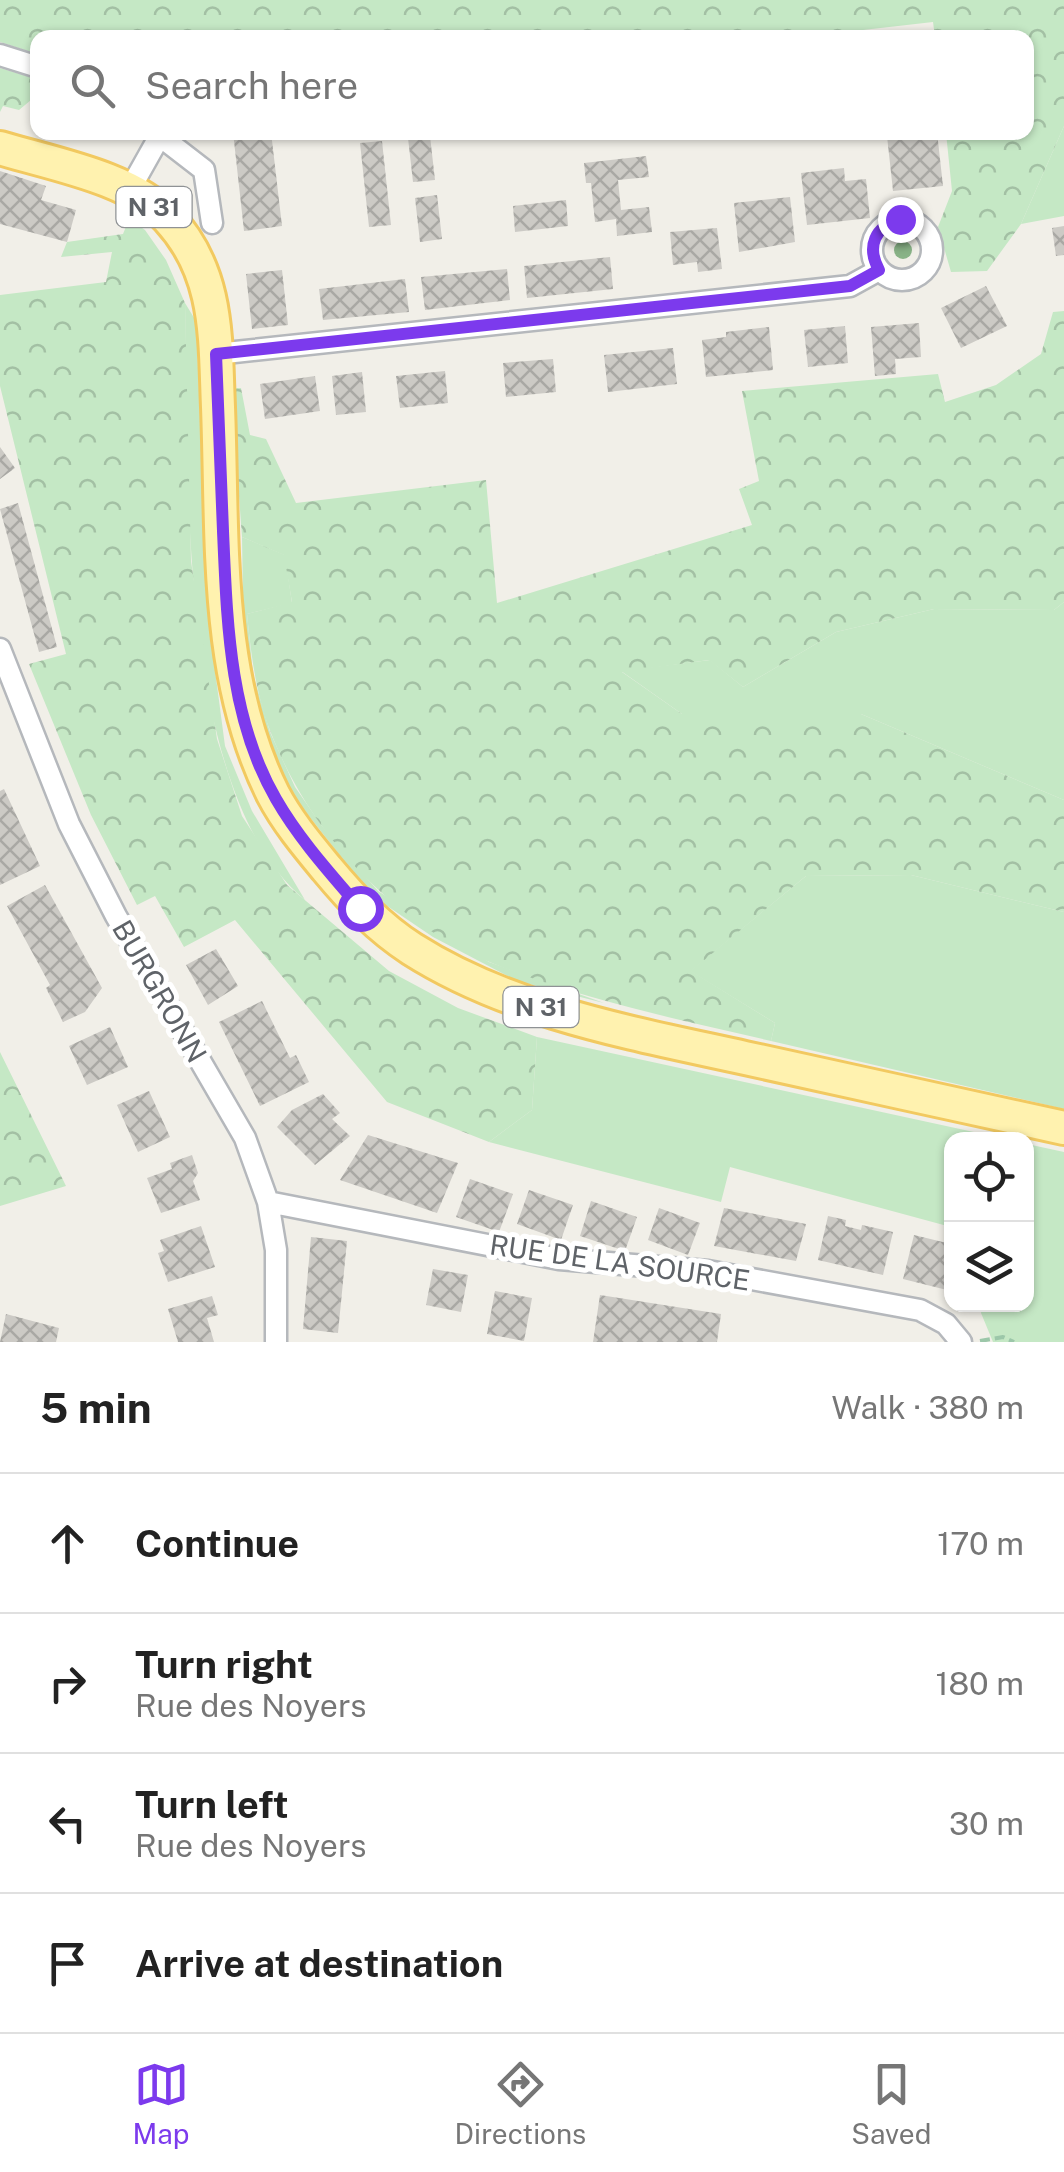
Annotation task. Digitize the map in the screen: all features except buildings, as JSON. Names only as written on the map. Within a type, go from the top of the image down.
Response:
[{"type":"main road","name":"N 31","points":[[0,148],[130,189],[166,216],[193,250],[210,289],[227,616],[234,679],[250,740],[274,796],[305,843],[360,908],[410,948],[477,984],[546,1008],[634,1033],[1064,1128]]},
{"type":"street","points":[[0,55],[30,64]]},
{"type":"street","points":[[130,189],[158,140]]},
{"type":"street","points":[[168,140],[204,170],[212,223]]},
{"type":"street","points":[[216,354],[850,286],[879,270]]},
{"type":"street","name":"BURGRONN","points":[[0,649],[69,824],[116,916],[245,1138],[268,1202],[278,1277],[276,1342]]},
{"type":"street","name":"RUE DE LA SOURCE","points":[[268,1202],[559,1259],[708,1271],[920,1310],[946,1324],[961,1342]]},
{"type":"path","points":[[976,1342],[1003,1337],[1014,1342]]},
{"type":"green space","points":[[0,0],[1064,0],[1064,126],[1021,224],[987,271],[951,272],[938,227],[952,191],[947,140],[1034,140],[1034,30],[934,30],[933,22],[863,30],[30,30],[30,52],[0,42]]},
{"type":"green space","points":[[0,68],[30,77],[30,101],[19,110],[3,106],[0,112]]},
{"type":"green space","points":[[1064,126],[1064,216],[1021,224]]},
{"type":"green space","points":[[129,219],[145,230],[166,260],[185,303],[191,561],[217,739],[242,816],[287,885],[389,971],[458,1008],[537,1037],[532,1110],[489,1142],[387,1102],[235,920],[184,947],[155,896],[137,905],[91,815],[29,664],[66,654],[0,386],[0,295],[106,282],[112,252],[61,257],[67,242],[123,234]]},
{"type":"green space","points":[[185,303],[196,321],[209,625],[225,746],[252,811],[305,900],[263,850],[232,784],[211,706],[197,621],[190,533]]},
{"type":"green space","points":[[1064,311],[1064,602],[1054,610],[934,609],[836,632],[743,687],[709,660],[622,672],[682,714],[861,714],[1064,800],[1064,912],[911,875],[806,876],[691,971],[775,1023],[771,1041],[560,988],[456,946],[389,899],[332,839],[308,805],[271,733],[255,675],[247,614],[292,602],[284,555],[242,537],[231,388],[241,388],[250,435],[266,439],[296,503],[486,480],[497,603],[752,525],[739,489],[759,481],[742,391],[938,374],[945,402],[996,385],[1041,354],[1053,312]]},
{"type":"green space","points":[[242,537],[285,555],[292,603],[247,614],[253,674],[270,732],[295,787],[322,826],[378,891],[489,962],[604,1003],[517,981],[433,937],[371,895],[290,792],[261,729],[244,664]]},
{"type":"green space","points":[[1064,602],[1064,800],[861,714],[682,714],[621,671],[710,660],[743,687],[836,632],[934,609],[1054,610]]},
{"type":"green space","points":[[911,875],[1064,912],[1064,1109],[771,1041],[775,1023],[690,971],[806,876]]},
{"type":"green space","points":[[537,1037],[974,1132],[944,1132],[944,1225],[730,1167],[721,1202],[489,1142],[532,1110]]},
{"type":"green space","points":[[0,1052],[66,1186],[0,1206]]},
{"type":"green space","points":[[1034,1146],[1064,1152],[1064,1342],[993,1342],[981,1313],[1034,1312]]},
{"type":"route","points":[[360,908],[305,843],[274,796],[250,740],[234,679],[227,616],[216,354],[850,286],[879,270],[872,258],[872,244],[877,232],[900,219]]}]
